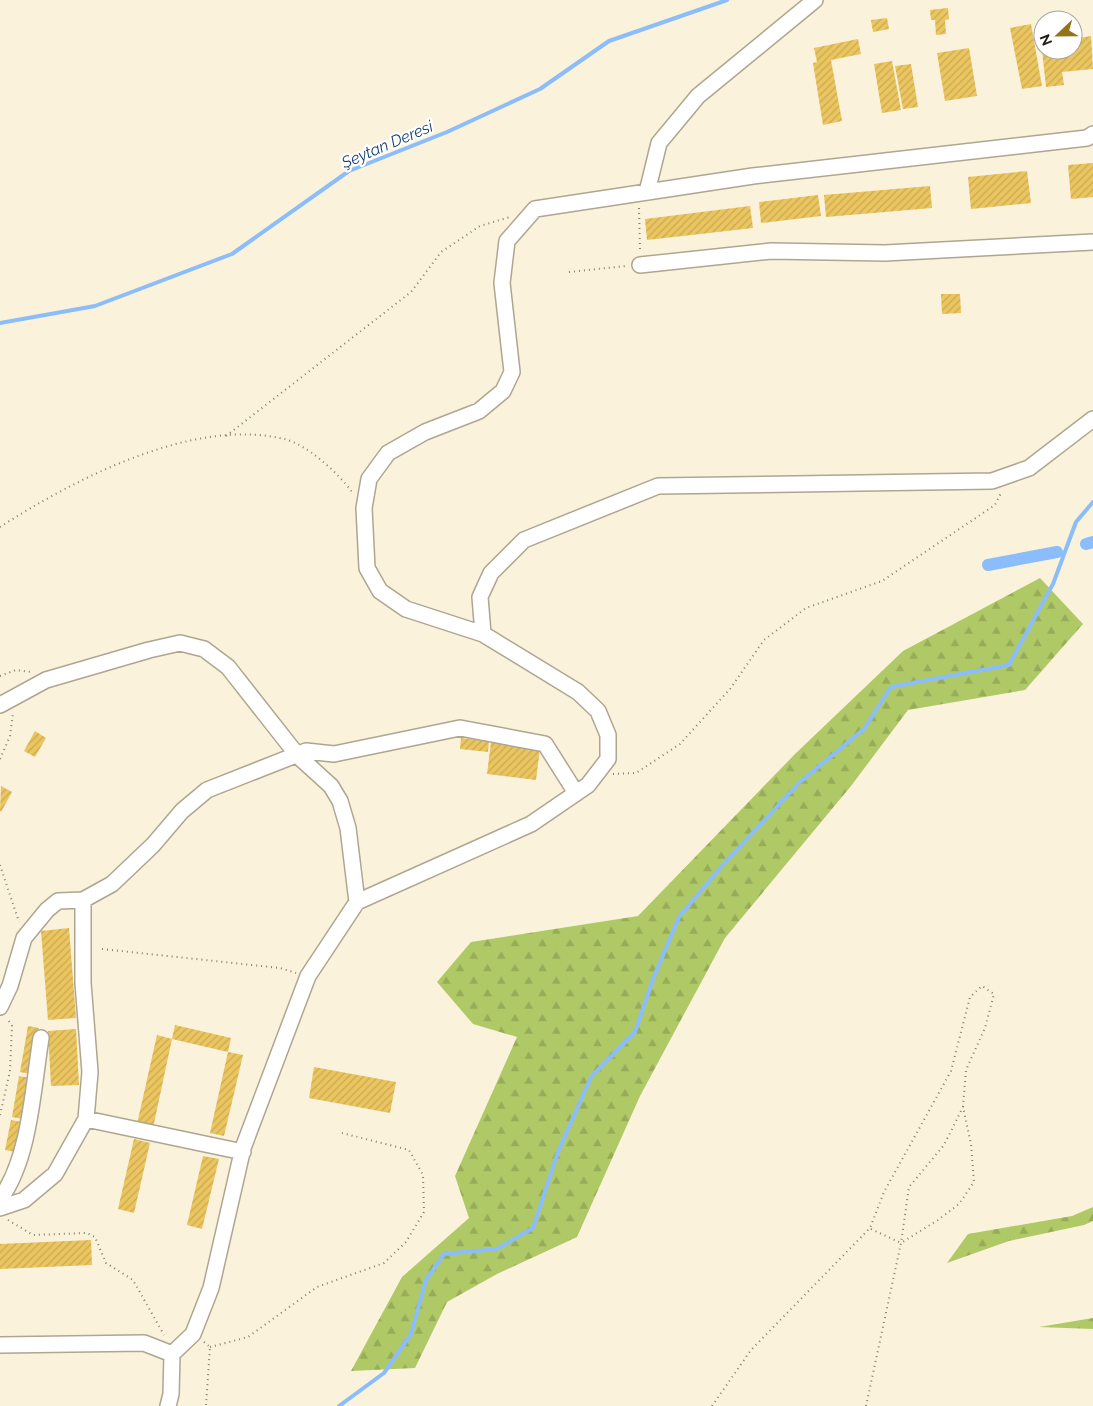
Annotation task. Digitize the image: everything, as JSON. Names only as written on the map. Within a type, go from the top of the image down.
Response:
[{"type":"street","points":[[643,193],[659,144],[698,96],[815,0]]},
{"type":"street","points":[[168,1406],[171,1394],[172,1354],[193,1334],[211,1288],[243,1152],[308,976],[357,902],[531,824],[588,785],[608,759],[608,735],[598,711],[578,692],[483,634],[406,609],[380,591],[367,568],[364,508],[369,480],[388,453],[425,432],[478,411],[503,391],[512,372],[502,283],[508,241],[534,209],[753,176],[1087,138],[1093,134]]},
{"type":"street","points":[[640,265],[771,251],[885,253],[1093,242]]},
{"type":"street","points":[[483,634],[480,597],[491,573],[524,540],[658,486],[992,481],[1029,468],[1093,419]]},
{"type":"street","points":[[0,705],[46,680],[149,650],[180,643],[204,649],[228,667],[298,756],[331,786],[340,801],[350,836],[357,902]]},
{"type":"street","points":[[0,1006],[10,986],[24,938],[47,910],[58,901],[83,900],[112,884],[153,845],[182,811],[207,790],[298,756],[306,751],[334,754],[460,728],[545,744],[576,793]]},
{"type":"street","points":[[4,1214],[55,1174],[86,1119],[90,1072],[84,982],[83,900]]},
{"type":"street","points":[[0,1199],[10,1187],[24,1143],[41,1038]]},
{"type":"street","points":[[86,1119],[243,1152]]},
{"type":"street","points":[[0,1345],[144,1343],[172,1354]]},
{"type":"path","points":[[569,272],[640,265],[643,193]]},
{"type":"path","points":[[226,436],[411,292],[441,252],[480,226],[534,209]]},
{"type":"path","points":[[0,527],[74,486],[156,449],[198,437],[226,436],[286,439],[321,459],[341,477],[364,508]]},
{"type":"path","points":[[595,775],[636,773],[680,744],[730,689],[764,640],[806,608],[882,581],[995,505],[1010,475]]},
{"type":"path","points":[[0,759],[10,736],[15,696]]},
{"type":"path","points":[[0,865],[24,938]]},
{"type":"path","points":[[102,949],[280,968],[308,976]]},
{"type":"path","points":[[712,1406],[751,1350],[870,1228],[884,1192],[951,1071],[970,997],[982,986],[994,994],[985,1028],[966,1070],[963,1107],[971,1144],[974,1182],[959,1204],[938,1220],[901,1243]]},
{"type":"path","points":[[0,1006],[12,1026],[10,1071],[0,1115]]},
{"type":"path","points":[[866,1406],[901,1243],[909,1187],[944,1145],[963,1107]]},
{"type":"path","points":[[193,1334],[210,1346],[248,1337],[318,1287],[384,1263],[406,1242],[424,1212],[423,1175],[409,1150],[342,1132]]},
{"type":"path","points":[[4,1214],[33,1235],[87,1233],[95,1238],[106,1263],[133,1280],[160,1326],[172,1354]]},
{"type":"path","points":[[870,1228],[901,1243]]},
{"type":"path","points":[[206,1406],[210,1346]]},
{"type":"green space","points":[[1040,578],[1083,624],[1025,690],[908,710],[851,786],[725,938],[640,1096],[577,1237],[497,1274],[447,1302],[415,1368],[351,1371],[402,1277],[469,1218],[455,1176],[517,1037],[473,1024],[437,982],[471,942],[638,916],[795,754],[903,651]]},
{"type":"green space","points":[[1093,1207],[1093,1221],[1084,1225],[1009,1241],[947,1263],[968,1234],[1072,1216]]},
{"type":"green space","points":[[1093,1318],[1093,1329],[1039,1327]]},
{"type":"building","points":[[948,8],[949,19],[945,20],[946,34],[936,35],[935,20],[931,20],[930,10]]},
{"type":"building","points":[[887,18],[889,29],[873,32],[871,20]]},
{"type":"building","points":[[1031,24],[1033,60],[1037,60],[1042,86],[1022,89],[1010,28]]},
{"type":"building","points":[[1091,36],[1093,69],[1062,72],[1064,85],[1046,87],[1043,60],[1083,60],[1083,37]]},
{"type":"building","points":[[858,39],[861,54],[831,60],[842,121],[823,125],[813,63],[817,62],[814,48]]},
{"type":"building","points":[[969,48],[977,96],[945,101],[937,53]]},
{"type":"building","points":[[892,61],[901,110],[882,113],[874,64]]},
{"type":"building","points":[[911,64],[918,107],[903,109],[895,66]]},
{"type":"building","points":[[1093,163],[1093,197],[1071,199],[1068,165]]},
{"type":"building","points":[[1027,171],[1031,203],[971,209],[968,177]]},
{"type":"building","points":[[930,186],[932,208],[826,217],[824,195]]},
{"type":"building","points":[[818,195],[821,216],[761,223],[759,202]]},
{"type":"building","points":[[750,206],[753,228],[647,240],[645,219]]},
{"type":"building","points":[[941,294],[960,294],[961,313],[942,314]]},
{"type":"building","points":[[35,731],[46,738],[35,757],[24,751]]},
{"type":"building","points":[[461,738],[489,741],[488,752],[460,749]]},
{"type":"building","points":[[491,742],[540,749],[536,780],[487,774]]},
{"type":"building","points":[[1,786],[12,792],[1,812],[0,811]]},
{"type":"building","points":[[69,928],[76,1018],[48,1020],[41,931]]},
{"type":"building","points":[[175,1025],[231,1038],[228,1052],[172,1039]]},
{"type":"building","points":[[28,1026],[39,1028],[30,1074],[20,1072]]},
{"type":"building","points":[[76,1029],[79,1085],[51,1086],[48,1031]]},
{"type":"building","points":[[157,1035],[172,1039],[153,1128],[137,1124]]},
{"type":"building","points":[[228,1052],[243,1055],[224,1136],[210,1133]]},
{"type":"building","points":[[314,1067],[396,1082],[390,1113],[309,1098]]},
{"type":"building","points":[[19,1076],[30,1078],[22,1119],[12,1117]]},
{"type":"building","points":[[11,1120],[22,1122],[16,1152],[5,1150]]},
{"type":"building","points":[[134,1139],[150,1143],[134,1213],[118,1209]]},
{"type":"building","points":[[203,1156],[219,1159],[202,1229],[187,1225]]},
{"type":"building","points":[[91,1240],[92,1265],[0,1269],[0,1244]]},
{"type":"waterway","name":"Şeytan Deresi","points":[[0,323],[95,306],[232,254],[349,171],[447,132],[540,89],[609,41],[727,0]]},
{"type":"waterway","points":[[339,1406],[384,1373],[411,1334],[426,1280],[444,1254],[497,1249],[533,1228],[558,1152],[591,1077],[635,1032],[653,979],[679,917],[721,867],[799,783],[864,729],[891,687],[1009,665],[1053,584],[1076,522],[1093,502]]},
{"type":"waterway","points":[[1086,544],[1093,542]]},
{"type":"waterway","points":[[988,565],[1057,552]]}]
